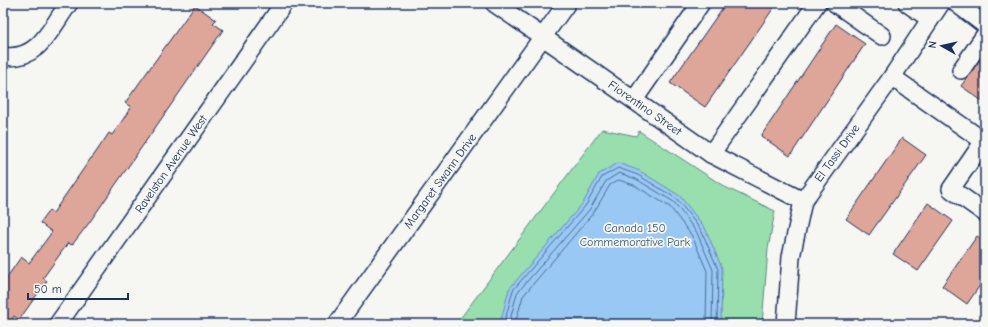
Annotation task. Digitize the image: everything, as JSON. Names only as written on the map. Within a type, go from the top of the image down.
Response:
[{"type":"street","points":[[3,56],[12,57],[26,55],[37,49],[69,3]]},
{"type":"street","name":"Ravelston Avenue West","points":[[58,324],[284,3]]},
{"type":"street","name":"Fiorentino Street","points":[[494,3],[542,38],[711,154],[803,201]]},
{"type":"street","name":"Margaret Swann Drive","points":[[337,324],[567,3]]},
{"type":"street","points":[[634,100],[701,3]]},
{"type":"street","points":[[711,154],[817,3]]},
{"type":"street","points":[[834,3],[882,36]]},
{"type":"street","points":[[907,3],[930,19]]},
{"type":"street","name":"El Tassi Drive","points":[[786,324],[791,257],[803,201],[892,76],[941,3]]},
{"type":"street","points":[[956,3],[985,25]]},
{"type":"street","points":[[961,70],[985,35]]},
{"type":"street","points":[[892,76],[985,142],[951,189],[985,213]]},
{"type":"green space","name":"Canada 150 Commemorative Park","points":[[602,129],[636,136],[639,131],[725,187],[775,211],[768,249],[762,324],[456,324]]},
{"type":"water","points":[[618,163],[640,171],[680,196],[705,228],[722,268],[721,324],[500,324],[509,289],[583,203],[599,174]]},
{"type":"building","points":[[726,3],[777,3],[705,107],[670,83]]},
{"type":"building","points":[[195,5],[216,20],[213,23],[223,30],[89,223],[72,245],[68,243],[43,278],[47,281],[19,320],[14,316],[9,324],[3,324],[3,283],[21,257],[29,263],[52,232],[40,223],[49,210],[53,213],[109,133],[112,135],[122,121],[131,107],[125,103]]},
{"type":"building","points":[[836,24],[865,44],[790,156],[761,136]]},
{"type":"building","points":[[985,53],[985,103],[961,86]]},
{"type":"building","points":[[902,138],[926,155],[869,235],[846,219]]},
{"type":"building","points":[[928,203],[953,221],[918,271],[893,254]]},
{"type":"building","points":[[977,236],[985,242],[985,278],[967,304],[942,286]]}]
